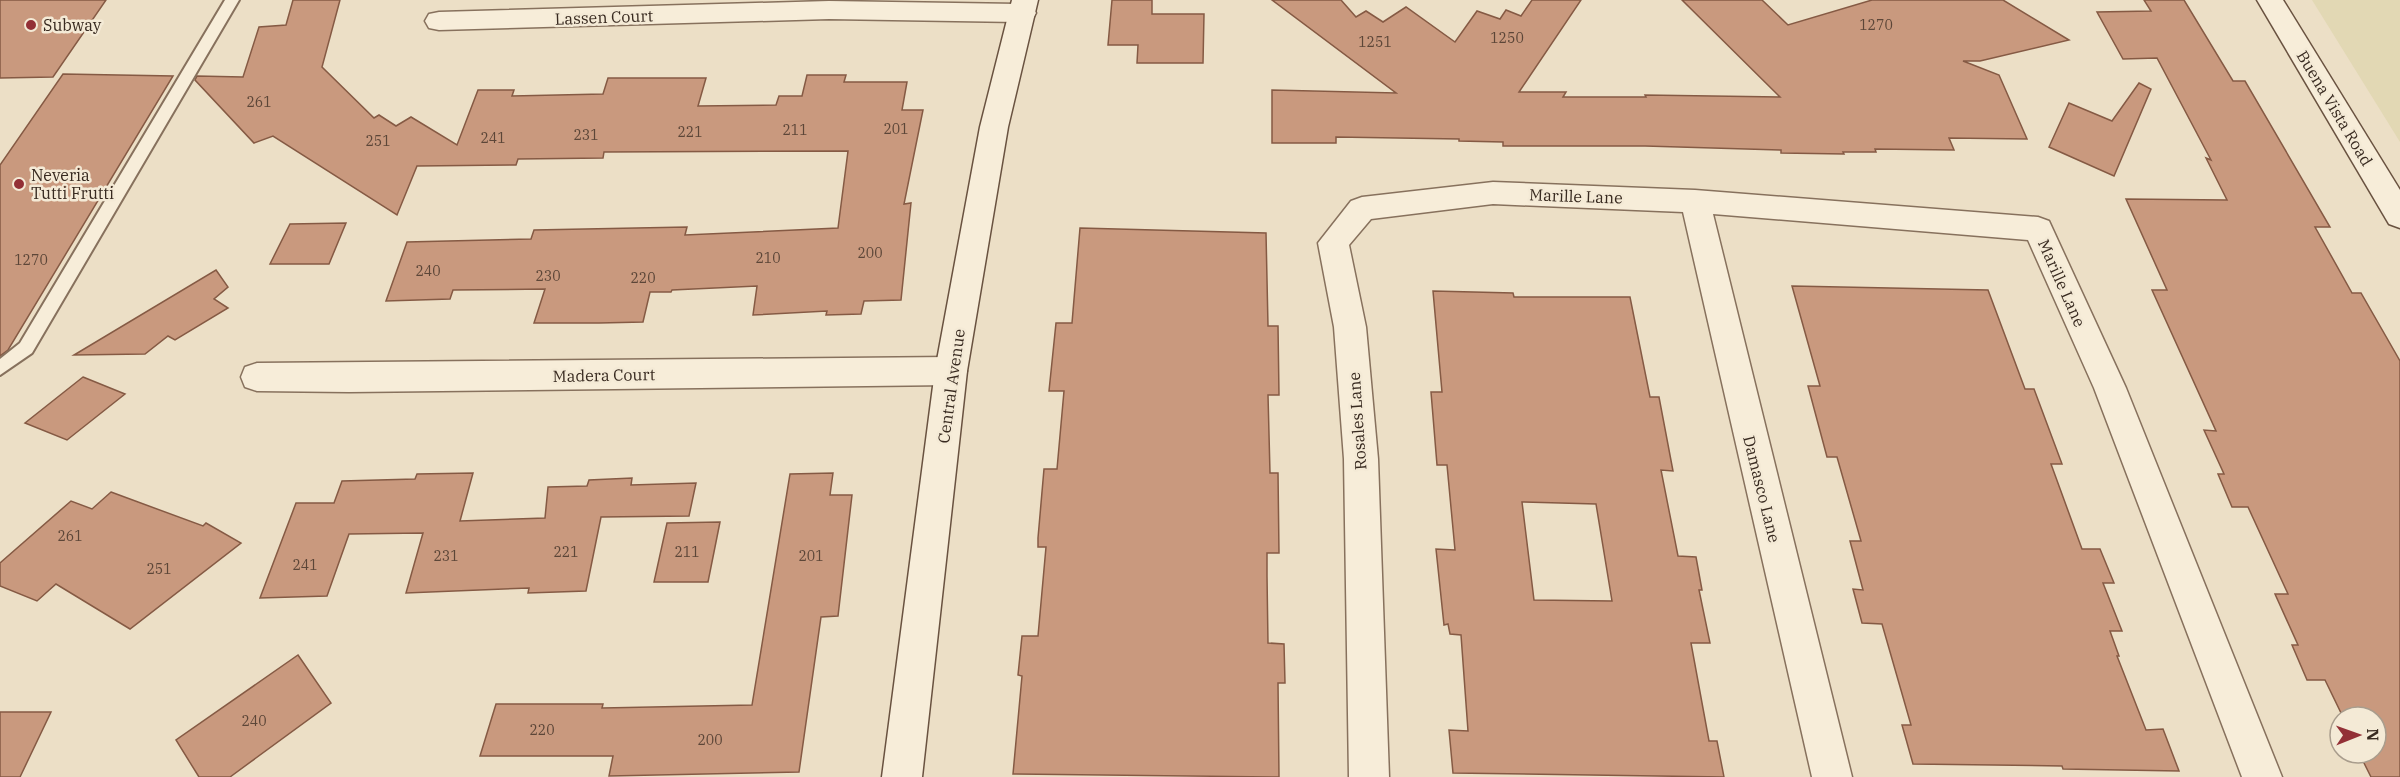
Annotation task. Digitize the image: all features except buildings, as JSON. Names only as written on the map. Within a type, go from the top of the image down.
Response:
[{"type":"street","name":"Buena Vista Road","points":[[2270,0],[2400,216]]},
{"type":"street","name":"Lassen Court","points":[[439,21],[1023,7]]},
{"type":"street","name":"Central Avenue","points":[[902,777],[951,371],[994,127],[1023,7]]},
{"type":"street","name":"Marille Lane","points":[[1493,193],[1695,201],[2038,229],[2110,388],[2262,777]]},
{"type":"street","name":"Rosales Lane","points":[[1369,777],[1360,459],[1350,327],[1333,243],[1362,209],[1493,193]]},
{"type":"street","name":"Damasco Lane","points":[[1695,201],[1832,777]]},
{"type":"street","name":"Madera Court","points":[[257,377],[951,371]]},
{"type":"lane","points":[[0,368],[26,348],[232,0]]},
{"type":"shaded area","points":[[2312,0],[2400,0],[2400,142]]},
{"type":"place","name":"Subway","points":[[31,25]]},
{"type":"place","name":"Neveria Tutti Frutti","points":[[19,184]]}]
